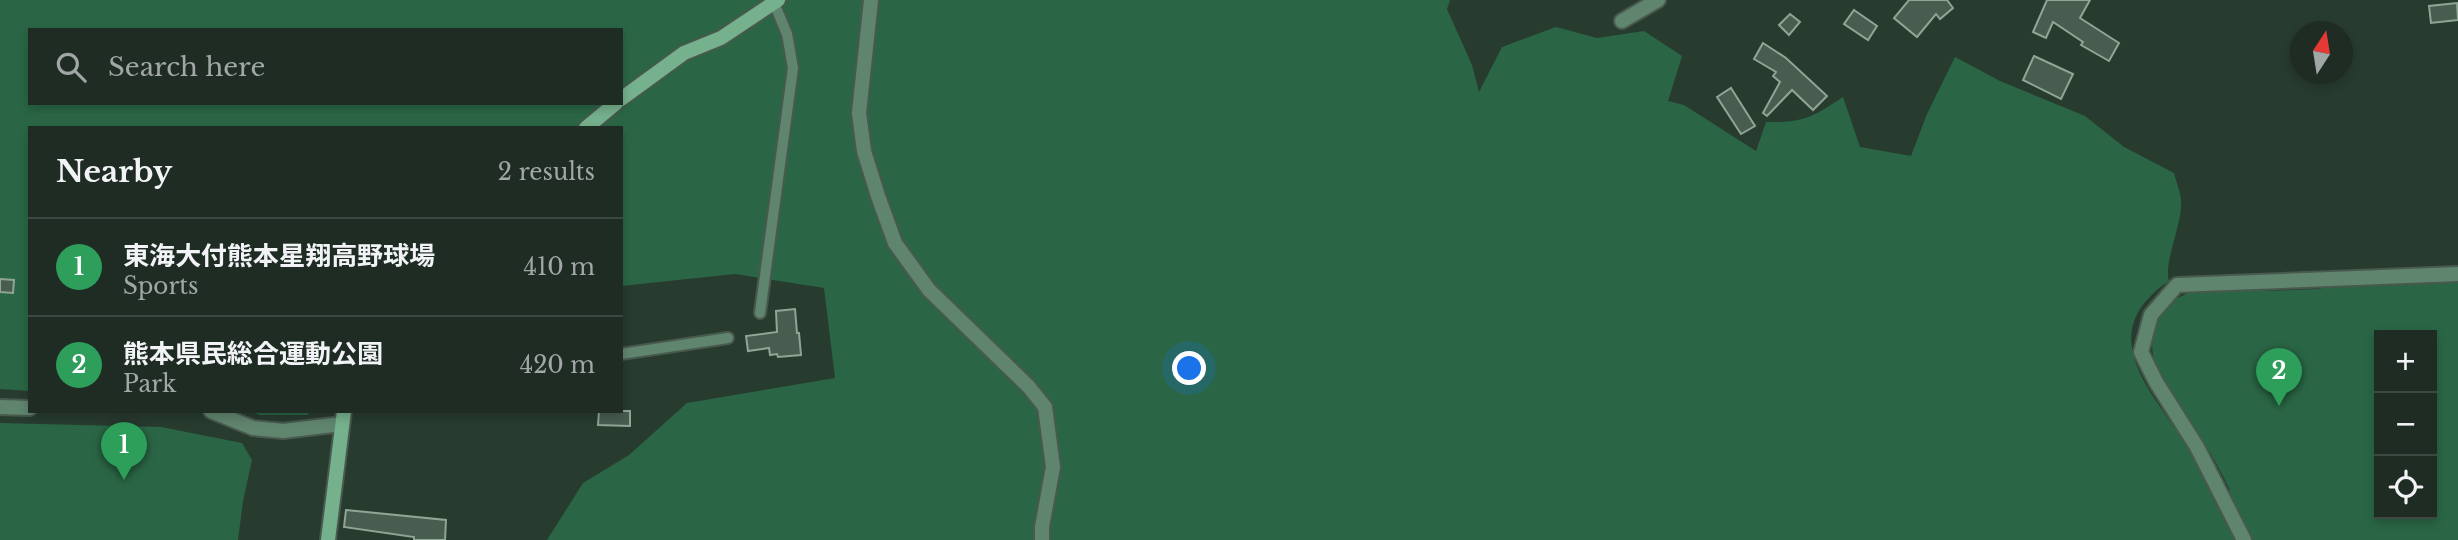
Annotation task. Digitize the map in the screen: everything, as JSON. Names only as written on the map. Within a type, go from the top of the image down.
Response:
[{"type":"main road","points":[[623,98],[684,53],[720,37],[776,1]]},
{"type":"main road","points":[[588,126],[614,105]]},
{"type":"main road","points":[[328,540],[343,418]]},
{"type":"street","points":[[871,0],[859,113],[864,151],[874,185],[895,243],[929,290],[1030,387],[1045,407],[1053,467],[1042,540]]},
{"type":"street","points":[[1622,20],[1658,0]]},
{"type":"street","points":[[2244,540],[2197,447],[2156,382],[2141,352],[2151,315],[2177,285],[2458,274]]},
{"type":"street","points":[[0,407],[28,408]]},
{"type":"street","points":[[216,413],[253,428],[283,431],[343,418]]},
{"type":"lane","points":[[760,313],[793,68],[787,34],[776,1]]},
{"type":"lane","points":[[623,354],[728,338]]},
{"type":"green space","points":[[0,0],[1450,0],[1447,9],[1472,65],[1479,92],[1502,47],[1556,27],[1597,38],[1644,31],[1682,56],[1668,101],[1684,105],[1756,151],[1766,122],[1799,120],[1843,97],[1860,147],[1911,156],[1927,114],[1955,57],[2000,81],[2085,116],[2124,147],[2174,173],[2181,210],[2169,264],[2169,281],[2146,301],[2134,321],[2131,341],[2145,383],[2200,467],[2236,540],[547,540],[583,483],[629,455],[687,403],[835,378],[824,288],[735,274],[623,286],[623,126],[28,126],[28,391],[0,389]]},
{"type":"green space","points":[[2458,282],[2458,540],[2252,540],[2215,460],[2165,386],[2153,355],[2152,339],[2159,317],[2174,300],[2191,292],[2255,286],[2267,291],[2320,289],[2329,284]]},
{"type":"green space","points":[[254,413],[310,413],[307,415]]},
{"type":"green space","points":[[0,423],[161,427],[242,443],[252,460],[238,540],[0,540]]},
{"type":"building","points":[[1909,0],[1947,0],[1953,8],[1940,19],[1936,14],[1917,37],[1894,18]]},
{"type":"building","points":[[2047,0],[2090,0],[2080,18],[2119,43],[2109,61],[2081,45],[2083,42],[2053,22],[2046,38],[2033,32]]},
{"type":"building","points":[[2457,3],[2458,20],[2431,23],[2429,6]]},
{"type":"building","points":[[1854,10],[1877,26],[1868,40],[1844,24]]},
{"type":"building","points":[[1790,14],[1800,22],[1789,35],[1779,25]]},
{"type":"building","points":[[1763,43],[1786,58],[1827,96],[1813,110],[1792,90],[1767,116],[1763,113],[1780,82],[1773,76],[1776,72],[1754,59]]},
{"type":"building","points":[[2034,56],[2073,74],[2061,99],[2023,80]]},
{"type":"building","points":[[1731,88],[1755,126],[1741,134],[1717,97]]},
{"type":"building","points":[[0,279],[14,280],[13,293],[0,292]]},
{"type":"building","points":[[795,309],[801,355],[778,357],[777,354],[770,355],[769,348],[748,351],[746,336],[777,332],[776,311]]},
{"type":"building","points":[[630,411],[630,426],[598,425],[599,413]]},
{"type":"building","points":[[346,510],[446,520],[445,540],[414,540],[414,537],[344,527]]},
{"type":"place","name":"熊本県民総合運動公園","points":[[2279,406]]},
{"type":"place","name":"東海大付熊本星翔高野球場","points":[[124,480]]}]
